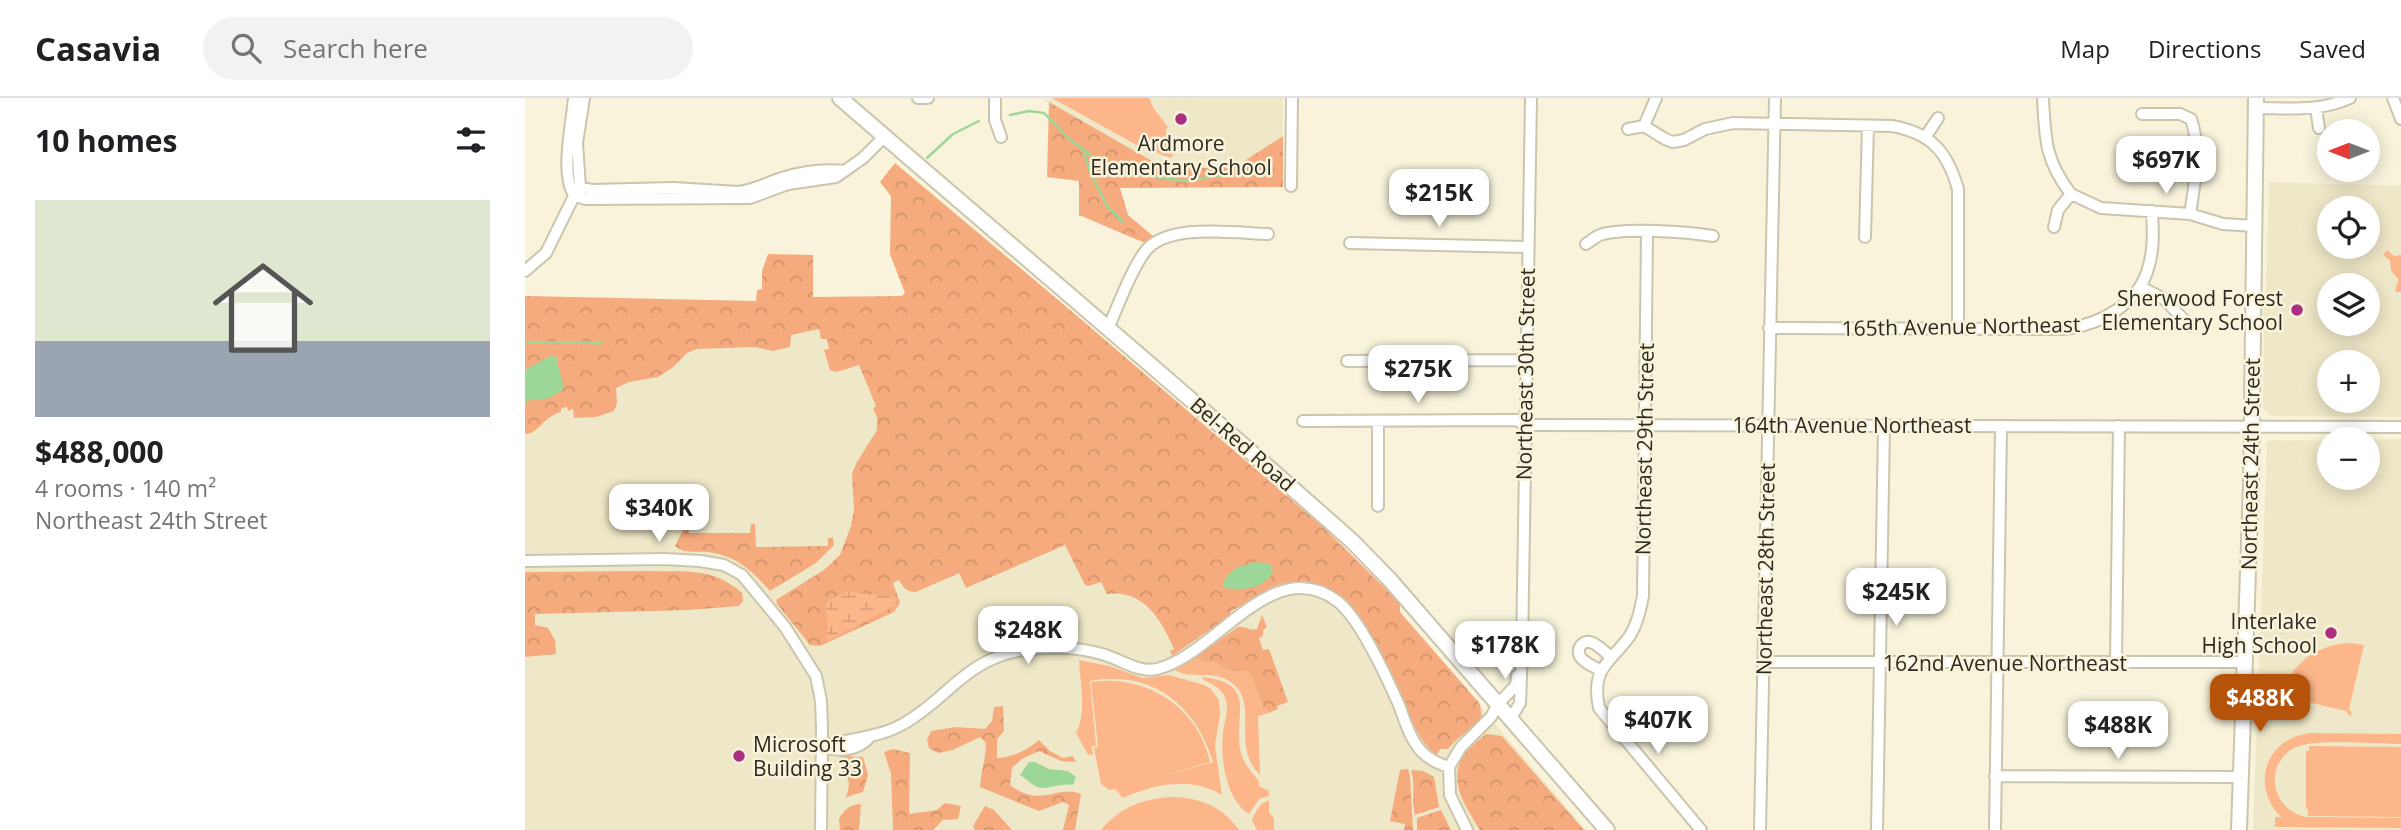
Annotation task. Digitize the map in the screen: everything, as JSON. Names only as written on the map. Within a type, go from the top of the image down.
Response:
[{"type":"main road","name":"Bel-Red Road","points":[[840,98],[1039,271],[1109,326],[1353,542],[1390,580],[1607,830]]},
{"type":"main road","name":"Northeast 24th Street","points":[[2239,830],[2246,662],[2256,103]]},
{"type":"street","points":[[574,98],[569,188],[577,188]]},
{"type":"street","points":[[573,143],[584,98]]},
{"type":"street","points":[[918,98],[928,98]]},
{"type":"street","points":[[995,98],[995,121],[1001,137]]},
{"type":"street","points":[[1291,186],[1292,98]]},
{"type":"street","name":"Northeast 30th Street","points":[[1511,718],[1520,703],[1522,650],[1531,98]]},
{"type":"street","points":[[1644,126],[1656,98]]},
{"type":"street","name":"Northeast 28th Street","points":[[1760,830],[1766,425],[1775,98]]},
{"type":"street","points":[[2043,98],[2052,166],[2071,194],[2101,208],[2190,214],[2211,222],[2254,226]]},
{"type":"street","points":[[2256,103],[2316,108],[2333,105],[2348,98]]},
{"type":"street","points":[[2393,98],[2401,119]]},
{"type":"street","points":[[2316,108],[2318,119]]},
{"type":"street","points":[[2142,114],[2194,116],[2195,185],[2190,214]]},
{"type":"street","points":[[1926,136],[1938,118]]},
{"type":"street","points":[[1628,129],[1644,126],[1673,142],[1716,126],[1774,123],[1868,125],[1908,129],[1926,136],[1944,157],[1953,172],[1958,189],[1958,328]]},
{"type":"street","points":[[1865,237],[1868,125]]},
{"type":"street","points":[[577,188],[585,199],[673,193],[736,200],[786,181],[836,177],[863,158],[885,136]]},
{"type":"street","points":[[525,271],[530,262],[546,253],[577,188]]},
{"type":"street","points":[[2054,227],[2058,210],[2071,194]]},
{"type":"street","points":[[2152,211],[2152,252],[2141,287],[2164,299],[2190,327]]},
{"type":"street","points":[[1586,244],[1598,235],[1613,232],[1684,231],[1713,236]]},
{"type":"street","points":[[1109,326],[1144,252],[1161,238],[1189,232],[1268,234]]},
{"type":"street","name":"Northeast 29th Street","points":[[1624,739],[1599,708],[1596,692],[1601,671],[1636,624],[1643,596],[1647,232]]},
{"type":"street","points":[[1350,243],[1527,247]]},
{"type":"street","name":"165th Avenue Northeast","points":[[1769,328],[2083,327],[2096,323],[2113,312],[2141,287]]},
{"type":"street","points":[[1347,361],[1525,360]]},
{"type":"street","name":"164th Avenue Northeast","points":[[1303,421],[1517,420],[1524,425],[2401,427]]},
{"type":"street","points":[[1378,421],[1378,506]]},
{"type":"street","points":[[1877,830],[1884,426]]},
{"type":"street","points":[[1994,830],[2001,426]]},
{"type":"street","points":[[2116,663],[2119,426]]},
{"type":"street","points":[[525,561],[665,559],[724,565],[742,575],[808,660],[816,676],[821,701],[823,747],[821,830]]},
{"type":"street","points":[[823,747],[860,737],[869,738],[904,724],[975,667],[1022,650],[1050,648],[1097,652],[1149,670],[1166,666],[1190,652],[1273,593],[1299,587],[1315,589],[1333,598],[1348,612],[1390,685],[1416,745],[1423,754],[1450,767],[1450,795],[1467,830]]},
{"type":"street","points":[[1601,671],[1580,658],[1578,652],[1581,645],[1592,643],[1611,657]]},
{"type":"street","name":"Northeast 30th Street","points":[[1450,767],[1461,747],[1491,717],[1498,704],[1515,685],[1522,650]]},
{"type":"street","name":"162nd Avenue Northeast","points":[[1763,662],[2246,662]]},
{"type":"street","points":[[1645,722],[1624,739],[1701,830]]},
{"type":"street","points":[[1995,776],[2241,777]]},
{"type":"shaded area","name":"Ardmore Elementary School","points":[[1283,98],[1283,136],[1235,167],[1166,169],[1042,99]]},
{"type":"shaded area","name":"Sherwood Forest Elementary School","points":[[2269,182],[2401,186],[2401,417],[2271,416],[2263,408]]},
{"type":"shaded area","points":[[525,301],[1056,305],[1350,555],[1586,830],[525,830]]},
{"type":"shaded area","points":[[550,356],[557,357],[563,389],[548,398],[530,399],[526,403],[525,413],[525,370]]},
{"type":"shaded area","name":"Interlake High School","points":[[2401,439],[2401,830],[2253,830],[2267,442],[2317,441],[2317,490],[2380,490],[2380,440]]},
{"type":"shaded area","points":[[1258,562],[1270,564],[1273,572],[1264,582],[1245,589],[1224,588],[1223,584],[1232,571]]},
{"type":"shaded area","points":[[1029,762],[1049,769],[1068,771],[1076,777],[1073,785],[1041,788],[1035,786],[1020,775]]},
{"type":"green space","points":[[1052,98],[1149,98],[1168,127],[1165,131],[1176,146],[1171,158],[1140,147]]},
{"type":"green space","points":[[1049,102],[1166,169],[1235,167],[1283,136],[1283,187],[1120,188],[1128,215],[1153,236],[1145,243],[1079,215],[1079,181],[1047,177]]},
{"type":"green space","points":[[895,163],[1323,527],[1400,603],[1400,612],[1480,704],[1482,719],[1448,749],[1440,749],[1437,755],[1430,750],[1412,721],[1375,644],[1358,618],[1337,596],[1312,583],[1297,581],[1268,589],[1230,612],[1231,615],[1172,656],[1170,651],[1174,649],[1169,638],[1149,608],[1131,596],[1107,594],[1101,582],[1085,585],[1065,545],[966,588],[959,573],[916,592],[906,589],[899,580],[893,583],[900,603],[894,612],[820,646],[810,645],[776,600],[824,570],[840,555],[854,510],[852,473],[877,430],[877,417],[873,409],[876,406],[859,365],[837,372],[830,370],[824,350],[829,349],[827,339],[821,339],[819,329],[791,335],[790,347],[773,351],[755,347],[697,349],[687,353],[658,377],[629,382],[616,388],[617,403],[614,411],[596,417],[574,418],[573,409],[568,411],[567,407],[561,408],[561,412],[533,432],[525,434],[525,296],[756,301],[757,290],[762,289],[762,271],[768,254],[813,255],[813,297],[902,296],[905,293],[890,254],[891,196],[880,182]]},
{"type":"green space","points":[[2387,250],[2394,256],[2401,255],[2401,292],[2395,292],[2398,280],[2391,270],[2390,260],[2383,255]]},
{"type":"green space","points":[[751,524],[755,524],[756,547],[828,546],[828,538],[833,538],[834,545],[816,563],[770,591],[750,570],[727,557],[708,552],[687,551],[675,546],[685,526],[689,526],[689,533],[750,533]]},
{"type":"green space","points":[[649,571],[710,575],[742,593],[743,601],[739,606],[689,610],[535,614],[535,625],[548,628],[555,640],[556,654],[525,657],[525,572]]},
{"type":"green space","points":[[847,592],[895,597],[896,605],[827,641],[826,605],[831,599]]},
{"type":"green space","points":[[1262,615],[1267,627],[1259,638],[1263,650],[1269,649],[1288,702],[1269,713],[1261,702],[1248,672],[1226,670],[1216,662],[1204,662],[1195,657],[1238,627],[1257,629]]},
{"type":"green space","points":[[2350,643],[2364,645],[2349,709],[2352,714],[2350,716],[2346,711],[2282,696],[2292,674],[2307,658],[2326,647]]},
{"type":"green space","points":[[1195,657],[1204,662],[1216,662],[1226,670],[1248,672],[1255,682],[1261,702],[1269,713],[1258,716],[1260,775],[1251,763],[1247,750],[1245,712],[1239,690],[1222,678],[1175,670]]},
{"type":"green space","points":[[1079,660],[1109,666],[1143,678],[1169,675],[1211,689],[1219,700],[1220,714],[1215,746],[1222,795],[1198,785],[1173,784],[1123,798],[1115,789],[1109,790],[1101,784],[1094,748],[1098,747],[1091,682],[1131,683],[1167,698],[1182,710],[1204,742],[1210,762],[1145,781],[1213,762],[1205,742],[1195,724],[1183,708],[1151,686],[1112,679],[1090,681],[1096,746],[1092,746],[1093,754],[1088,755],[1076,733],[1082,707]]},
{"type":"green space","points":[[1202,679],[1221,681],[1232,687],[1238,695],[1241,753],[1246,765],[1259,781],[1259,786],[1269,791],[1269,796],[1259,799],[1249,814],[1235,799],[1226,778],[1222,743],[1227,712],[1225,696]]},
{"type":"green space","points":[[1003,706],[1004,731],[997,739],[997,758],[1019,753],[1039,740],[1050,751],[1063,758],[1073,756],[1076,762],[1061,761],[1039,751],[1022,759],[1012,768],[1010,785],[1031,795],[1064,792],[1081,794],[1075,830],[1063,830],[1069,805],[1063,802],[1039,811],[980,787],[986,743],[980,737],[953,750],[938,753],[929,748],[927,740],[931,731],[956,727],[985,729],[992,721],[994,707]]},
{"type":"green space","points":[[2312,733],[2401,734],[2401,744],[2319,743],[2293,749],[2282,757],[2275,776],[2278,794],[2287,807],[2306,817],[2401,818],[2401,828],[2275,827],[2275,817],[2281,817],[2271,804],[2266,791],[2268,764],[2274,752],[2284,743],[2296,736]]},
{"type":"green space","points":[[1486,734],[1502,736],[1584,830],[1480,830],[1460,793],[1457,773],[1465,753]]},
{"type":"green space","points":[[2309,746],[2401,747],[2401,817],[2308,816],[2306,751],[2309,751]]},
{"type":"green space","points":[[893,749],[910,753],[909,814],[937,810],[945,803],[961,806],[958,819],[943,820],[933,830],[893,830],[891,773],[884,752]]},
{"type":"green space","points":[[843,756],[863,757],[868,775],[863,792],[846,797],[849,783],[837,760]]},
{"type":"green space","points":[[1408,769],[1413,830],[1404,830],[1405,824],[1390,821],[1400,770]]},
{"type":"green space","points":[[1411,770],[1423,771],[1434,777],[1439,807],[1415,815]]},
{"type":"green space","points":[[1152,799],[1193,799],[1210,805],[1226,815],[1239,830],[1101,830],[1116,815],[1133,805]]},
{"type":"green space","points":[[1269,800],[1269,813],[1274,818],[1274,830],[1257,830],[1252,820],[1260,806]]},
{"type":"green space","points":[[861,804],[859,830],[840,830],[839,819],[843,813],[850,807]]},
{"type":"green space","points":[[985,806],[994,810],[1012,830],[975,830],[973,826]]},
{"type":"green space","points":[[1441,810],[1451,830],[1417,830],[1417,818]]},
{"type":"waterway","points":[[1010,115],[1029,111],[1044,113],[1069,139],[1092,156],[1133,174],[1184,181],[1230,174]]},
{"type":"waterway","points":[[927,158],[953,134],[979,121]]},
{"type":"waterway","points":[[1083,149],[1090,172],[1107,206],[1123,222]]},
{"type":"waterway","points":[[525,342],[602,343]]},
{"type":"place","name":"Ardmore Elementary School","points":[[1181,119]]},
{"type":"place","name":"Sherwood Forest Elementary School","points":[[2297,310]]},
{"type":"place","name":"Interlake High School","points":[[2331,633]]},
{"type":"place","name":"Microsoft Building 33","points":[[739,756]]}]
